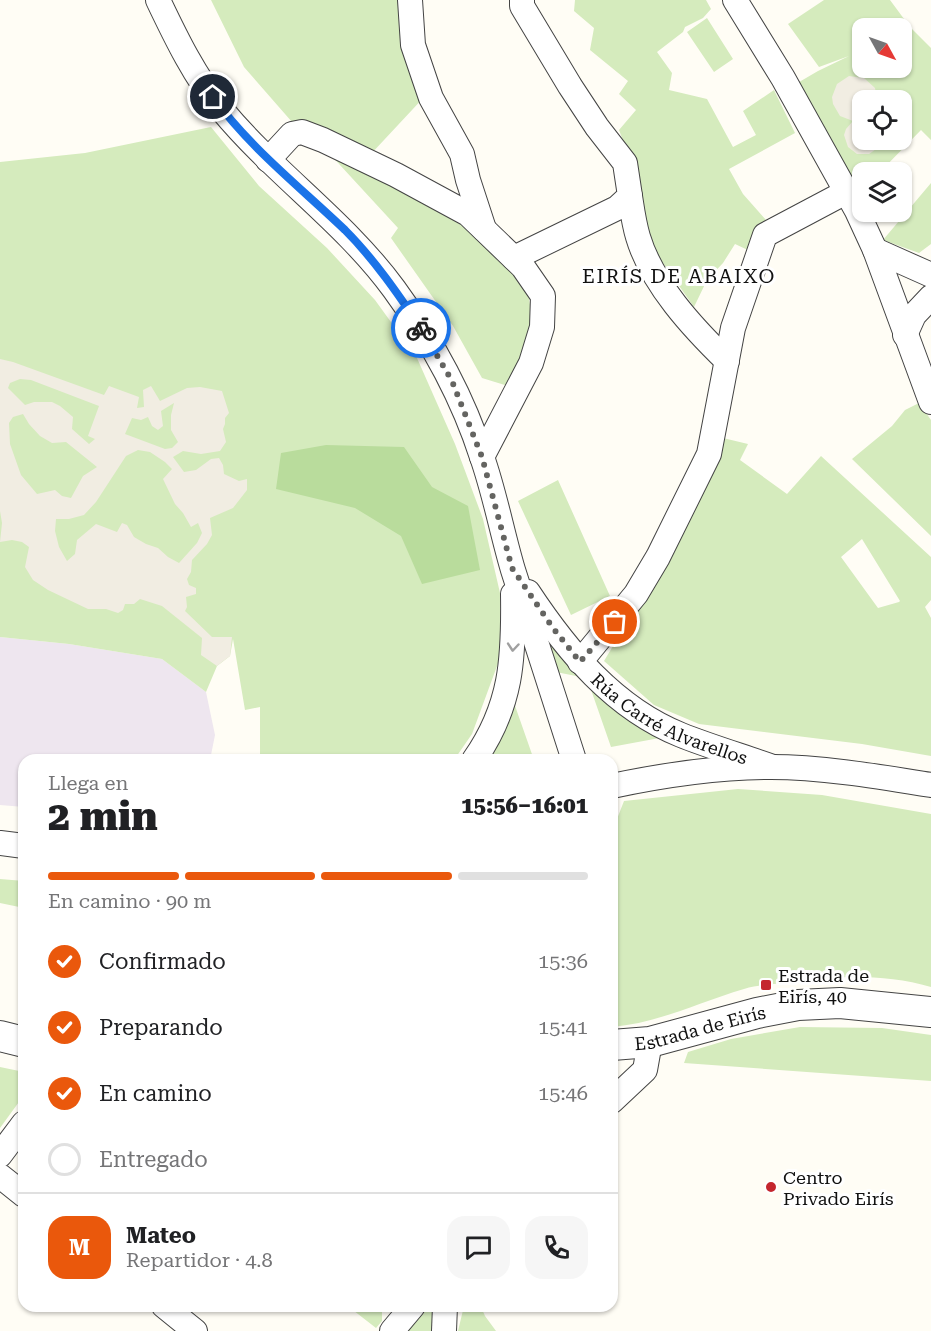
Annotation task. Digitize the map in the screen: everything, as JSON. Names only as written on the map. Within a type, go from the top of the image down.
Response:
[{"type":"street","name":"Rúa Carré Alvarellos","points":[[158,0],[204,85],[221,109],[268,160],[346,232],[394,289],[424,333],[452,381],[482,457],[512,568],[572,754]]},
{"type":"street","points":[[410,0],[413,45],[431,98],[462,154],[484,230]]},
{"type":"street","points":[[522,0],[522,6],[570,86],[597,127],[625,163],[638,237],[650,267],[678,308],[727,361]]},
{"type":"street","points":[[735,0],[783,78],[846,192],[874,250],[931,402]]},
{"type":"street","points":[[268,160],[292,134],[302,132],[396,175],[468,214],[514,258],[543,296],[542,327],[531,363],[482,457]]},
{"type":"street","points":[[580,662],[636,594],[658,557],[709,454],[733,328],[765,235],[846,192]]},
{"type":"street","points":[[514,258],[617,208],[630,196]]},
{"type":"street","points":[[874,250],[931,274]]},
{"type":"street","points":[[905,334],[914,315],[931,297]]},
{"type":"street","name":"Rúa Carré Alvarellos","points":[[512,568],[553,628],[580,662],[629,705],[654,722],[680,735],[773,767]]},
{"type":"street","points":[[478,754],[502,710],[510,676],[514,643],[512,568]]},
{"type":"street","points":[[618,785],[723,769],[773,767],[931,785]]},
{"type":"street","points":[[0,843],[18,845]]},
{"type":"street","name":"Estrada de Eirís","points":[[618,1044],[650,1041],[757,1013],[798,1005],[840,1003],[931,1012]]},
{"type":"street","points":[[0,1036],[18,1040]]},
{"type":"street","points":[[618,1095],[645,1070],[650,1041]]},
{"type":"street","points":[[0,1155],[18,1131]]},
{"type":"street","points":[[0,1176],[18,1190]]},
{"type":"street","points":[[171,1312],[195,1331]]},
{"type":"street","points":[[392,1331],[408,1312]]},
{"type":"street","points":[[444,1331],[445,1312]]},
{"type":"shaded area","points":[[849,76],[864,78],[875,88],[875,90],[852,90],[852,121],[840,116],[833,104],[832,97],[837,84]]},
{"type":"shaded area","points":[[852,122],[852,150],[875,150],[869,154],[857,154],[848,147],[844,135]]},
{"type":"shaded area","points":[[0,359],[104,395],[109,386],[139,397],[137,408],[144,407],[143,390],[151,386],[160,401],[187,388],[200,387],[222,391],[229,413],[225,418],[223,429],[226,442],[220,451],[201,454],[183,451],[173,457],[184,472],[196,470],[211,459],[219,458],[224,474],[239,481],[247,479],[247,490],[233,508],[210,518],[212,535],[192,560],[191,572],[187,579],[189,585],[196,588],[196,594],[186,597],[185,611],[212,637],[232,637],[230,656],[217,666],[201,655],[202,638],[162,606],[140,599],[134,604],[125,604],[123,610],[118,613],[106,609],[88,609],[48,590],[33,580],[25,567],[29,547],[22,542],[12,540],[0,542],[2,523],[0,511]],"holes":[[[20,379],[31,380],[99,406],[88,436],[95,439],[89,444],[72,429],[73,417],[52,402],[34,402],[25,405],[8,388],[10,383]],[[174,403],[171,430],[178,442],[172,448],[165,449],[125,434],[132,418],[141,420],[148,417],[152,426],[158,430],[163,426],[161,411]],[[23,414],[40,436],[52,443],[66,442],[97,467],[83,476],[71,498],[62,496],[55,490],[37,494],[21,475],[10,444],[9,423],[13,417]],[[138,450],[150,452],[172,469],[163,479],[175,504],[191,527],[198,523],[202,533],[197,543],[179,563],[158,548],[134,537],[127,525],[122,523],[117,532],[96,524],[77,540],[75,554],[67,561],[59,547],[55,531],[56,519],[69,519],[84,515],[96,502],[126,456]]]},
{"type":"shaded area","points":[[0,637],[69,644],[162,659],[206,692],[215,735],[211,754],[18,754],[18,806],[0,805]]},
{"type":"green space","points":[[211,0],[404,0],[426,95],[370,155],[292,122],[244,67]]},
{"type":"green space","points":[[575,0],[706,0],[711,9],[703,18],[685,27],[683,32],[657,52],[672,73],[669,90],[707,99],[733,147],[756,135],[743,111],[774,90],[795,133],[729,169],[743,194],[766,220],[750,251],[735,244],[723,263],[707,280],[694,307],[646,239],[632,164],[619,130],[636,110],[619,94],[628,81],[590,50],[594,28],[574,11]]},
{"type":"green space","points":[[824,0],[890,0],[903,18],[852,18],[852,78],[912,78],[912,29],[931,48],[931,140],[921,130],[912,139],[912,90],[852,90],[852,150],[901,150],[890,162],[852,162],[852,188],[794,85],[849,56],[819,67],[788,24]]},
{"type":"green space","points":[[707,18],[733,59],[714,72],[687,32]]},
{"type":"green space","points":[[211,127],[259,186],[327,248],[375,300],[417,358],[455,444],[483,519],[500,593],[500,658],[472,734],[458,754],[260,754],[260,707],[245,710],[233,639],[230,656],[217,666],[206,692],[162,659],[69,644],[0,637],[0,162],[85,153]]},
{"type":"green space","points":[[328,152],[459,221],[502,257],[527,288],[534,326],[508,386],[482,378],[453,326],[391,238],[398,228]]},
{"type":"green space","points":[[931,183],[931,244],[919,253],[883,240],[898,222],[912,222],[912,206]]},
{"type":"green space","points":[[919,403],[931,420],[931,536],[852,459],[892,426],[905,410]]},
{"type":"green space","points":[[723,438],[748,444],[740,460],[787,494],[821,456],[931,557],[931,600],[925,607],[931,618],[931,756],[862,744],[699,724],[654,705],[604,661],[656,574]],"holes":[[[862,539],[900,601],[878,608],[841,557]]]},
{"type":"green space","points":[[326,445],[404,447],[432,487],[468,506],[480,570],[422,584],[401,536],[355,508],[276,489],[281,453]]},
{"type":"green space","points":[[558,480],[610,596],[571,615],[518,501]]},
{"type":"green space","points":[[548,639],[581,677],[556,672]]},
{"type":"green space","points":[[589,684],[665,737],[611,747]]},
{"type":"green space","points":[[513,700],[532,754],[487,754]]},
{"type":"green space","points":[[738,789],[822,795],[931,814],[931,987],[894,979],[856,977],[762,985],[662,1017],[618,1026],[618,816],[624,801]]},
{"type":"green space","points":[[0,879],[18,880],[18,907],[0,903]]},
{"type":"green space","points":[[800,1027],[882,1028],[931,1035],[931,1081],[684,1063],[688,1052],[731,1039]]},
{"type":"green space","points":[[0,1067],[18,1071],[18,1103],[0,1128]]},
{"type":"green space","points":[[355,1312],[382,1312],[382,1321],[376,1328]]},
{"type":"green space","points":[[425,1312],[439,1312],[437,1331],[408,1331]]},
{"type":"green space","points":[[463,1312],[483,1312],[496,1331],[458,1331]]},
{"type":"way so far","points":[[421,328],[452,381],[482,457],[512,568],[553,628],[580,662],[615,622]]},
{"type":"place","name":"Estrada de Eirís, 40","points":[[766,985]]},
{"type":"place","name":"Centro Privado Eirís","points":[[771,1187]]},
{"type":"district","name":"EIRÍS DE ABAIXO","points":[[679,276]]},
{"type":"route","points":[[213,97],[221,109],[268,160],[346,232],[394,289],[421,328]]}]
